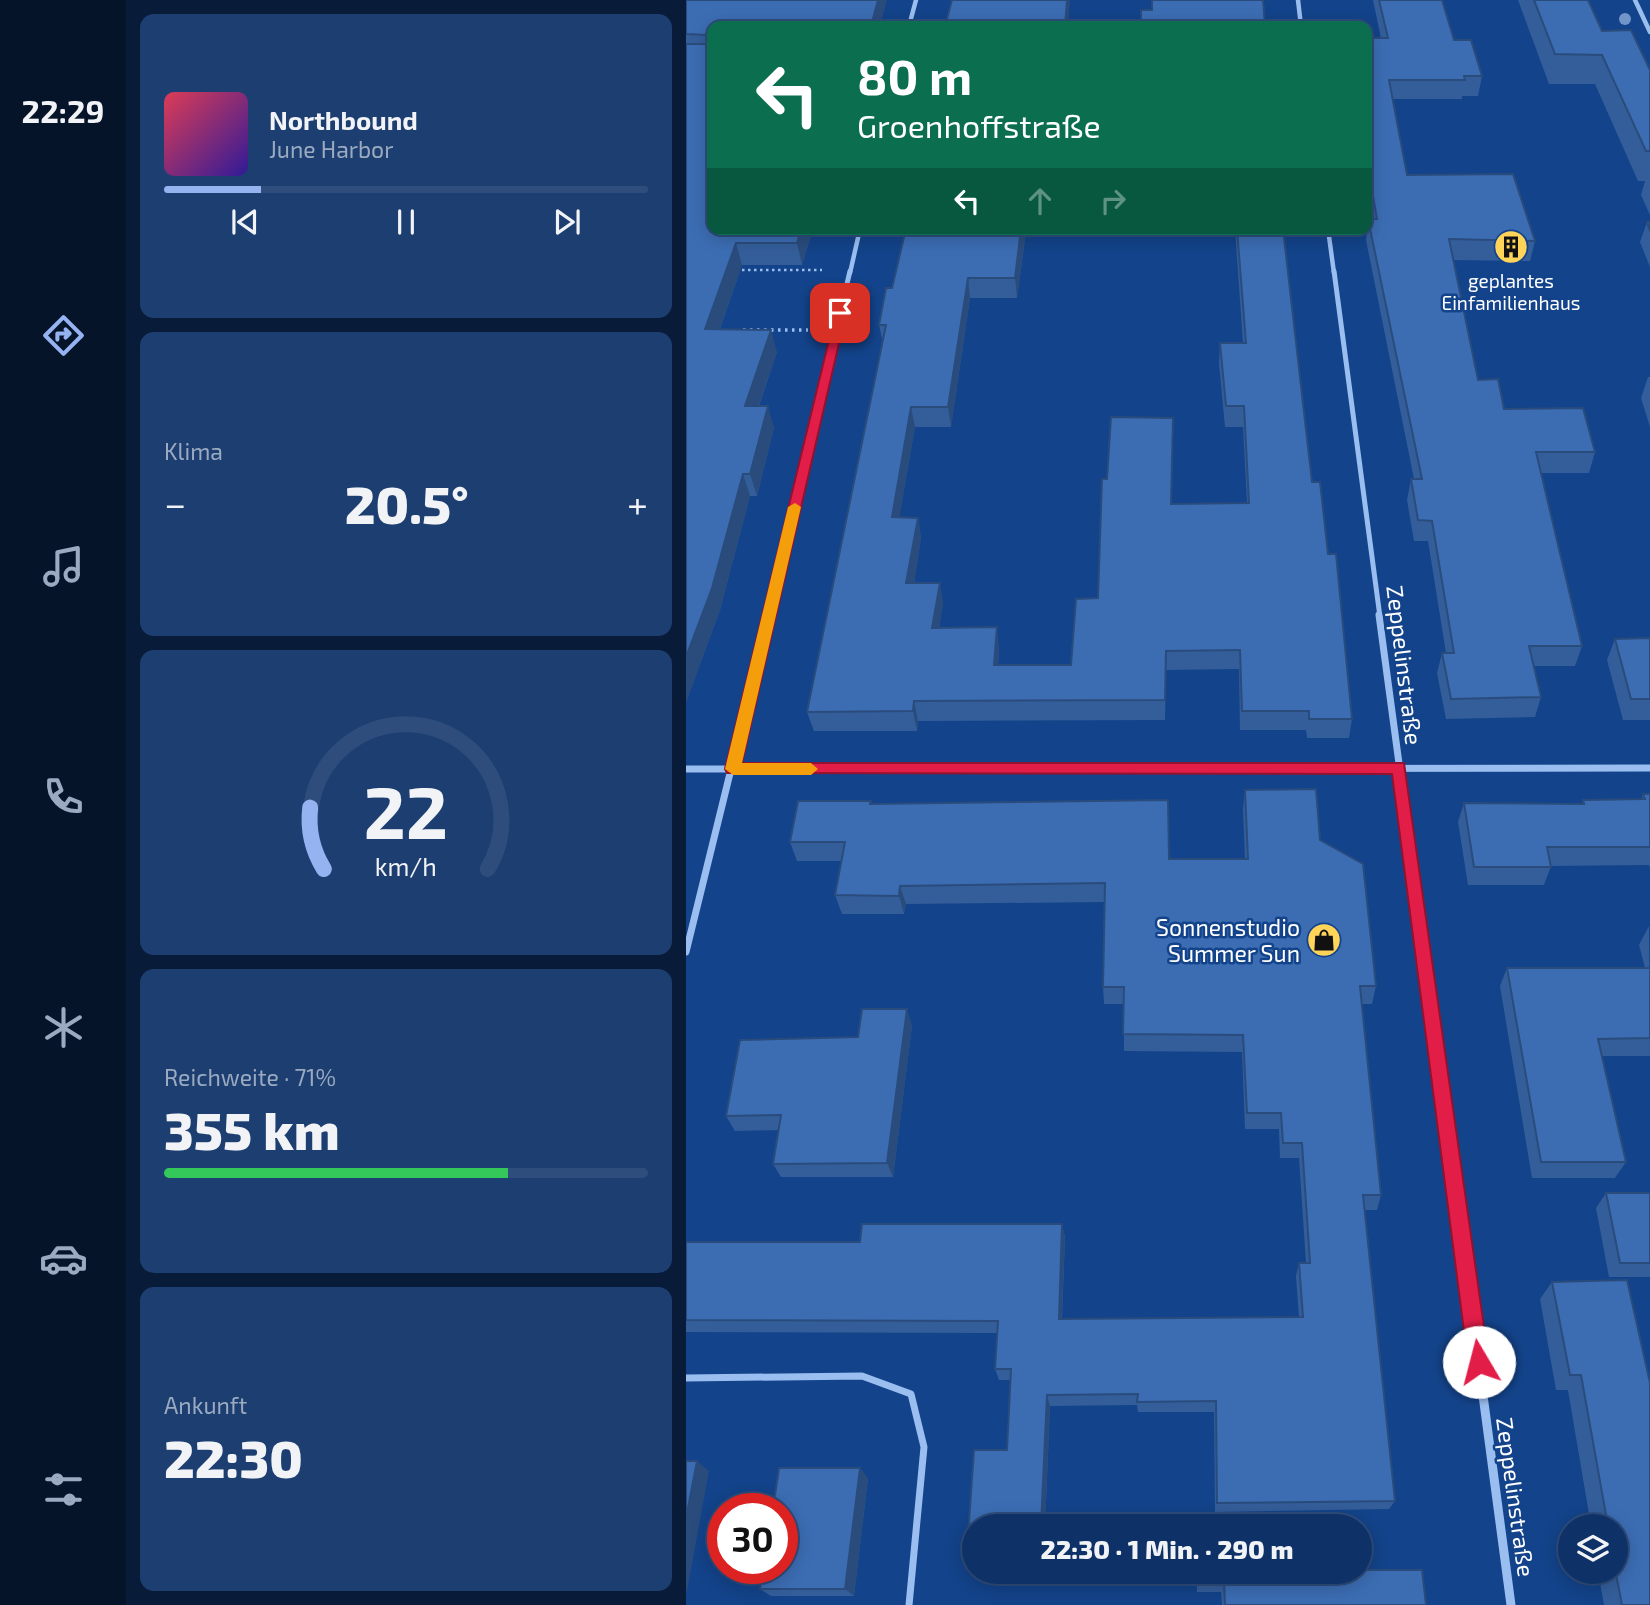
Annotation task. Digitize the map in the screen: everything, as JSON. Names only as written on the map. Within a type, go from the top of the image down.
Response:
[{"type":"street","points":[[910,21],[916,0]]},
{"type":"street","points":[[1298,0],[1300,21]]},
{"type":"street","points":[[1634,0],[1650,32]]},
{"type":"street","points":[[686,952],[733,769],[859,235]]},
{"type":"street","name":"Zeppelinstraße","points":[[1329,235],[1511,1605]]},
{"type":"street","points":[[686,769],[1650,768]]},
{"type":"lane","points":[[686,1378],[862,1377],[911,1394],[924,1447],[909,1605]]},
{"type":"path","points":[[725,270],[851,269]]},
{"type":"path","points":[[737,330],[837,330]]},
{"type":"building","points":[[686,0],[878,0],[872,21],[707,21],[707,35],[686,34]]},
{"type":"building","points":[[952,0],[1067,0],[1065,21],[946,21]]},
{"type":"building","points":[[1152,0],[1263,0],[1265,21],[1141,21],[1141,10],[1152,10]]},
{"type":"building","points":[[1379,0],[1442,0],[1454,40],[1471,40],[1482,76],[1464,76],[1465,80],[1389,80],[1407,175],[1513,174],[1535,241],[1449,239],[1478,380],[1498,379],[1504,409],[1583,408],[1595,452],[1536,452],[1582,646],[1529,646],[1541,697],[1451,699],[1442,653],[1454,653],[1432,521],[1418,520],[1411,479],[1422,479],[1371,235],[1372,219],[1377,219],[1372,190],[1372,38],[1388,38]]},
{"type":"building","points":[[1534,0],[1588,0],[1602,31],[1631,30],[1650,70],[1650,151],[1646,151],[1602,55],[1555,54]]},
{"type":"building","points":[[686,44],[707,44],[707,235],[799,235],[797,243],[736,243],[705,329],[771,330],[745,406],[768,406],[750,474],[743,474],[712,588],[686,657]]},
{"type":"building","points":[[905,235],[1020,235],[1015,278],[968,278],[948,407],[911,407],[892,517],[918,518],[906,583],[940,583],[932,628],[997,627],[994,665],[1071,665],[1076,599],[1098,598],[1102,479],[1107,479],[1111,417],[1173,418],[1171,504],[1249,503],[1244,406],[1226,406],[1220,343],[1246,343],[1237,235],[1284,235],[1312,482],[1320,482],[1328,554],[1336,554],[1352,719],[1309,719],[1309,711],[1242,711],[1240,650],[1166,651],[1165,700],[914,701],[913,711],[807,712],[886,325],[879,325],[886,288],[892,288]]},
{"type":"building","points":[[1650,638],[1650,699],[1631,699],[1615,639]]},
{"type":"building","points":[[1316,789],[1320,840],[1363,864],[1376,986],[1360,986],[1381,1195],[1363,1195],[1395,1501],[1217,1503],[1216,1401],[1137,1402],[1138,1394],[1047,1395],[1042,1514],[970,1514],[974,1450],[1007,1450],[1011,1369],[995,1369],[998,1321],[686,1320],[686,1242],[860,1242],[862,1224],[1062,1224],[1059,1319],[1303,1317],[1299,1263],[1310,1263],[1302,1143],[1283,1143],[1281,1113],[1247,1113],[1243,1035],[1123,1034],[1124,987],[1103,987],[1105,883],[900,886],[899,896],[835,895],[845,842],[790,842],[798,801],[871,801],[870,804],[1168,800],[1169,859],[1248,859],[1245,790]]},
{"type":"building","points":[[1643,794],[1650,794],[1650,847],[1547,847],[1551,867],[1474,867],[1464,803],[1584,804],[1583,800],[1645,799]]},
{"type":"building","points":[[1507,968],[1650,968],[1650,1038],[1598,1039],[1626,1162],[1541,1162]]},
{"type":"building","points":[[862,1009],[907,1009],[887,1163],[773,1164],[781,1115],[726,1116],[740,1040],[858,1037]]},
{"type":"building","points":[[1606,1193],[1650,1193],[1650,1263],[1620,1263]]},
{"type":"building","points":[[1627,1280],[1650,1383],[1650,1605],[1622,1605],[1618,1584],[1628,1584],[1628,1514],[1606,1514],[1581,1375],[1570,1375],[1552,1282]]},
{"type":"building","points":[[686,1461],[697,1461],[686,1518]]},
{"type":"building","points":[[779,1468],[860,1468],[845,1589],[760,1589],[761,1584],[798,1584],[798,1493],[775,1493]]},
{"type":"building","points":[[1372,1570],[1422,1570],[1426,1605],[1225,1605],[1224,1584],[1372,1584]]},
{"type":"slow traffic","points":[[795,507],[733,769],[811,769]]},
{"type":"place","name":"geplantes Einfamilienhaus","points":[[1511,247]]},
{"type":"place","name":"Sonnenstudio Summer Sun","points":[[1324,940]]},
{"type":"route","points":[[840,313],[733,769],[1399,767],[1479,1362]]}]
